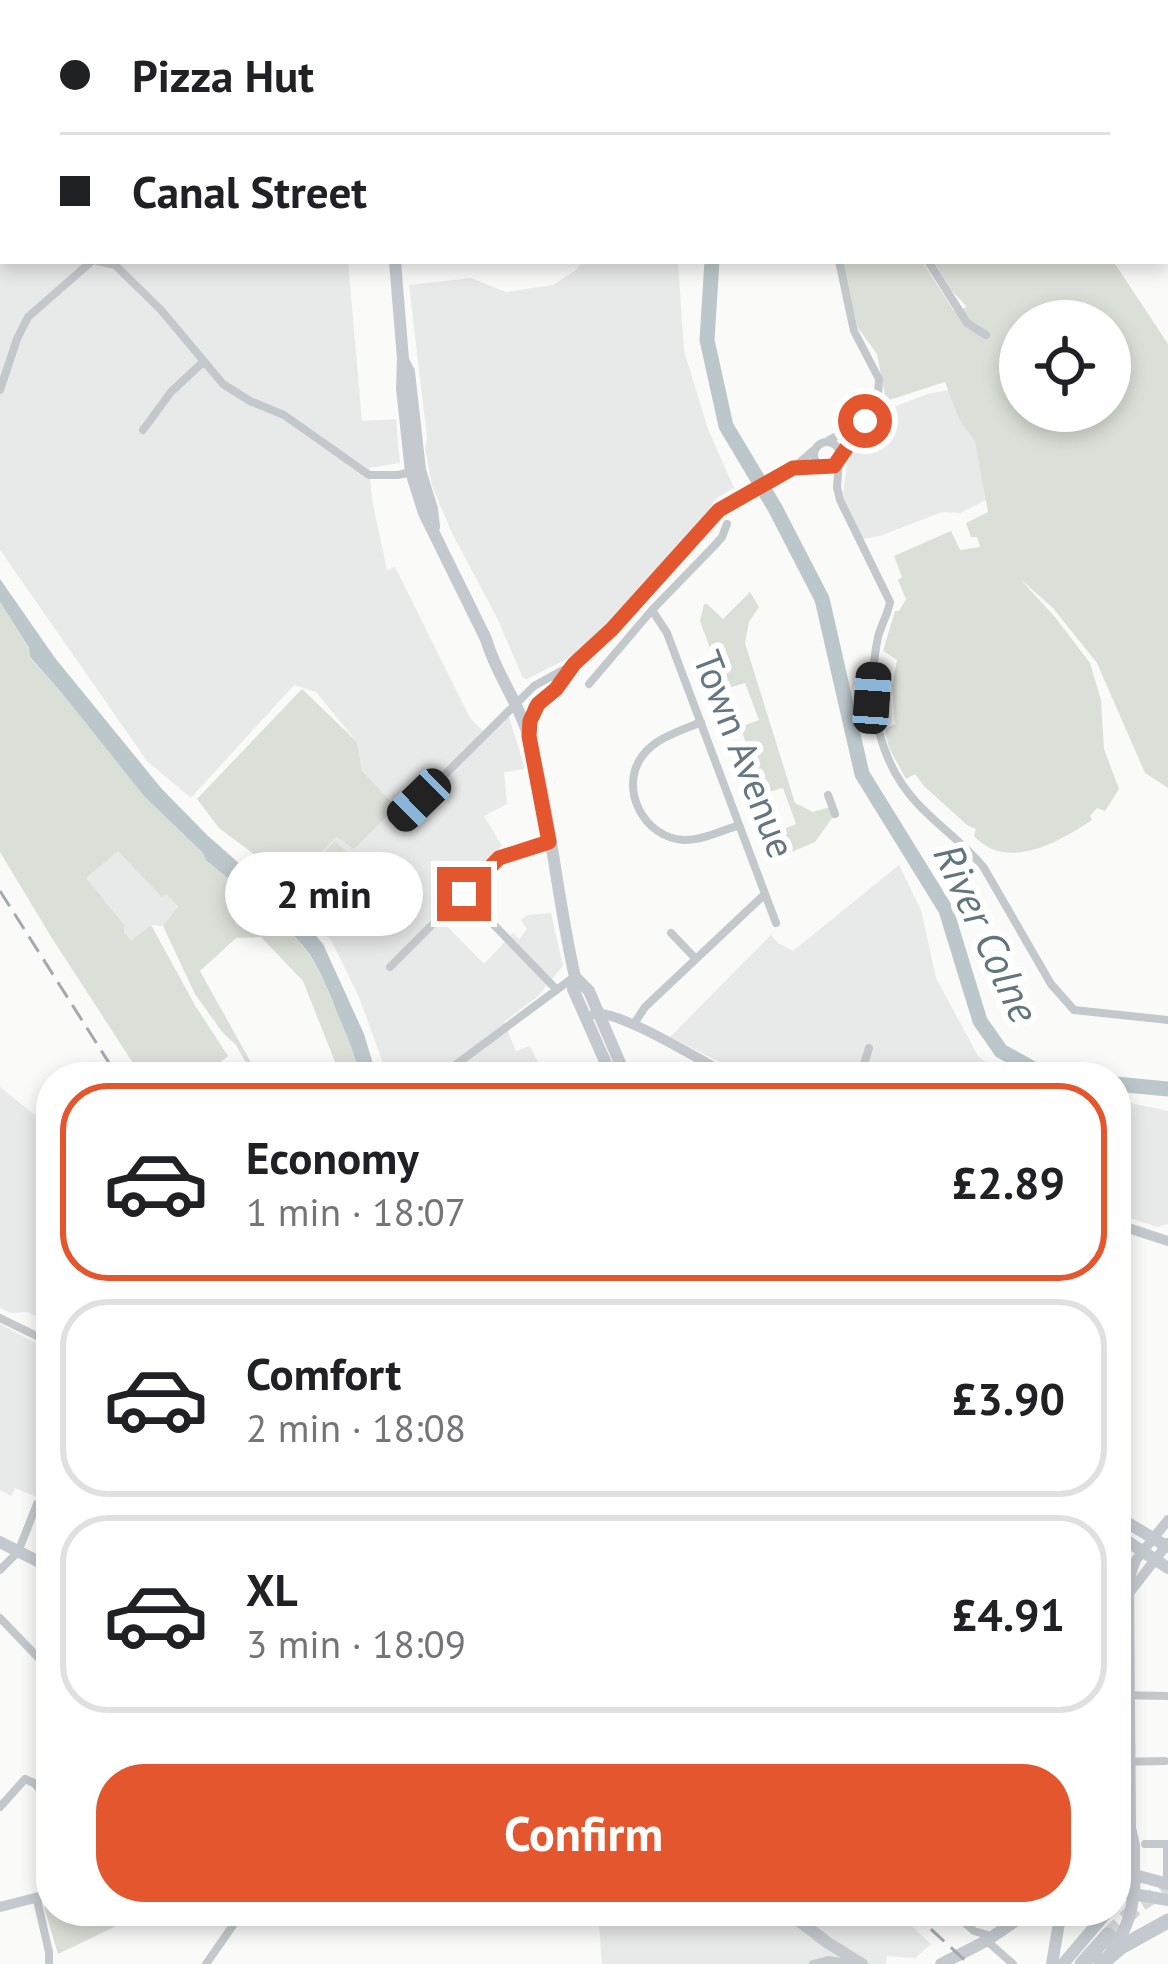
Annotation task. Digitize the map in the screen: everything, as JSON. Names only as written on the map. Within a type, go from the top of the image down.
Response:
[{"type":"highway","points":[[1103,1961],[1168,1921]]},
{"type":"highway","points":[[1082,1964],[1108,1935]]},
{"type":"main road","points":[[393,264],[403,358],[401,388],[424,513],[529,736],[575,977],[573,989],[618,1062]]},
{"type":"main road","points":[[529,736],[535,707],[574,664]]},
{"type":"main road","points":[[591,1015],[607,1062]]},
{"type":"main road","points":[[1131,1524],[1164,1543]]},
{"type":"main road","points":[[0,1542],[36,1561]]},
{"type":"main road","points":[[1131,1909],[1135,1875]]},
{"type":"main road","points":[[1131,1877],[1167,1884]]},
{"type":"main road","points":[[1131,1892],[1168,1900]]},
{"type":"main road","points":[[806,1926],[858,1964]]},
{"type":"main road","points":[[941,1964],[1007,1926]]},
{"type":"main road","points":[[1052,1964],[1058,1926]]},
{"type":"main road","points":[[1063,1964],[1095,1926]]},
{"type":"main road","points":[[1103,1961],[1127,1926]]},
{"type":"street","points":[[0,390],[28,317],[91,264]]},
{"type":"street","points":[[111,264],[160,310],[223,384],[284,416],[369,475],[416,471]]},
{"type":"street","points":[[793,468],[831,468],[878,396],[879,379],[854,331],[840,264]]},
{"type":"street","points":[[930,264],[986,335]]},
{"type":"street","points":[[143,430],[171,392],[203,362]]},
{"type":"street","points":[[400,819],[514,698],[574,664],[612,629],[719,510],[865,421]]},
{"type":"street","points":[[825,442],[836,445],[840,458],[837,487]]},
{"type":"street","points":[[815,449],[815,460],[837,487],[847,520],[890,602],[879,632],[872,698],[887,754],[904,788],[972,853],[1051,984],[1074,1010],[1168,1020]]},
{"type":"street","points":[[589,684],[716,545],[727,524]]},
{"type":"street","name":"Town Avenue","points":[[652,610],[667,633],[776,923]]},
{"type":"street","points":[[701,722],[659,740],[644,753],[634,770],[633,792],[639,810],[664,836],[685,840],[739,825]]},
{"type":"street","points":[[828,795],[835,814]]},
{"type":"street","points":[[390,967],[499,858],[549,842]]},
{"type":"street","points":[[464,894],[556,989]]},
{"type":"street","points":[[634,1024],[645,1006],[765,894]]},
{"type":"street","points":[[671,932],[696,959]]},
{"type":"street","points":[[459,1062],[575,977]]},
{"type":"street","points":[[591,1015],[634,1024],[704,1062]]},
{"type":"street","points":[[865,1062],[869,1048]]},
{"type":"street","points":[[1131,1229],[1168,1241]]},
{"type":"street","points":[[0,1318],[36,1336]]},
{"type":"street","points":[[0,1570],[18,1552],[36,1507]]},
{"type":"street","points":[[1131,1592],[1164,1543],[1168,1520]]},
{"type":"street","points":[[0,1618],[36,1655]]},
{"type":"street","points":[[1135,1875],[1131,1695],[1168,1696]]},
{"type":"street","points":[[1131,1762],[1165,1762]]},
{"type":"street","points":[[0,1807],[25,1779],[36,1785]]},
{"type":"street","points":[[1145,1844],[1168,1844],[1167,1884]]},
{"type":"street","points":[[0,1907],[36,1900]]},
{"type":"street","points":[[43,1926],[49,1964]]},
{"type":"street","points":[[206,1964],[233,1926]]},
{"type":"street","points":[[969,1926],[989,1938],[1013,1964]]},
{"type":"street","points":[[813,1964],[828,1960],[858,1964]]},
{"type":"shaded area","points":[[0,264],[348,264],[362,421],[396,419],[400,463],[369,468],[387,570],[395,567],[470,718],[483,731],[506,707],[525,769],[504,772],[507,804],[484,816],[502,846],[437,916],[484,964],[513,933],[519,939],[527,929],[521,920],[551,913],[563,966],[537,997],[504,1022],[516,1051],[530,1046],[538,1062],[383,1062],[359,997],[332,942],[316,925],[325,912],[291,882],[338,836],[362,771],[357,742],[316,692],[294,685],[191,798],[147,761],[0,550]]},
{"type":"shaded area","points":[[581,264],[678,264],[684,351],[708,429],[734,488],[715,499],[593,640],[527,679],[432,486],[409,285],[471,278],[506,292],[553,285]]},
{"type":"shaded area","points":[[842,264],[924,264],[954,311],[967,307],[935,264],[1115,264],[1168,344],[1168,788],[1145,773],[1097,663],[1053,608],[1020,579],[1090,663],[1101,700],[1104,749],[1119,789],[1105,811],[1097,808],[1090,816],[1092,820],[1049,844],[1017,853],[987,847],[974,836],[976,829],[915,774],[906,779],[884,729],[895,724],[892,686],[897,660],[883,651],[895,611],[906,599],[894,556],[951,531],[960,550],[980,547],[966,523],[988,512],[975,441],[959,419],[945,382],[886,401],[877,354],[858,328]]},
{"type":"shaded area","points":[[954,389],[982,438],[992,497],[960,513],[942,512],[863,539],[849,517],[843,493],[848,456],[857,441],[887,410]]},
{"type":"shaded area","points":[[0,579],[55,658],[161,788],[323,944],[372,1062],[355,1062],[310,955],[144,796],[30,657],[0,602]]},
{"type":"shaded area","points":[[750,592],[759,607],[749,622],[745,643],[795,803],[813,812],[833,806],[835,814],[815,842],[787,854],[779,831],[796,824],[783,788],[765,793],[740,727],[759,720],[745,683],[725,689],[700,621],[704,604],[723,619]]},
{"type":"shaded area","points":[[0,602],[30,658],[144,796],[206,860],[288,929],[310,956],[356,1062],[335,1062],[303,981],[261,937],[236,938],[200,971],[251,1062],[246,1062],[195,994],[163,926],[178,907],[166,894],[162,897],[118,851],[86,878],[132,940],[151,925],[228,1056],[220,1062],[132,1062],[0,852]]},
{"type":"shaded area","points":[[302,689],[357,742],[362,771],[396,807],[354,849],[337,837],[291,882],[219,828],[197,799]]},
{"type":"shaded area","points":[[335,841],[368,872],[332,910],[300,879]]},
{"type":"shaded area","points":[[119,850],[178,908],[163,926],[151,925],[133,940],[85,877]]},
{"type":"shaded area","points":[[899,865],[921,910],[936,978],[985,1062],[719,1062],[670,1037],[771,935],[793,951]]},
{"type":"shaded area","points":[[0,1087],[36,1116],[36,1316],[0,1308]]},
{"type":"shaded area","points":[[1131,1103],[1168,1111],[1168,1224],[1157,1227],[1131,1218]]},
{"type":"shaded area","points":[[0,1324],[36,1343],[36,1497],[15,1488],[11,1496],[0,1490]]},
{"type":"shaded area","points":[[50,1926],[116,1926],[58,1954]]},
{"type":"shaded area","points":[[599,1926],[911,1926],[931,1944],[915,1958],[887,1956],[886,1964],[602,1964]]},
{"type":"waterway","name":"River Colne","points":[[712,264],[707,340],[726,426],[822,599],[862,774],[946,910],[980,1021],[1001,1051],[1021,1062]]},
{"type":"waterway","name":"River Colne","points":[[1131,1085],[1168,1089]]},
{"type":"tunnel","points":[[1131,1913],[1168,1887]]},
{"type":"tunnel","points":[[1108,1935],[1117,1926]]},
{"type":"railway","points":[[0,891],[108,1062]]},
{"type":"railway","points":[[927,1926],[969,1964]]},
{"type":"route","points":[[464,894],[499,858],[549,842],[529,736],[535,707],[719,510],[793,468],[834,466],[865,421]]}]
